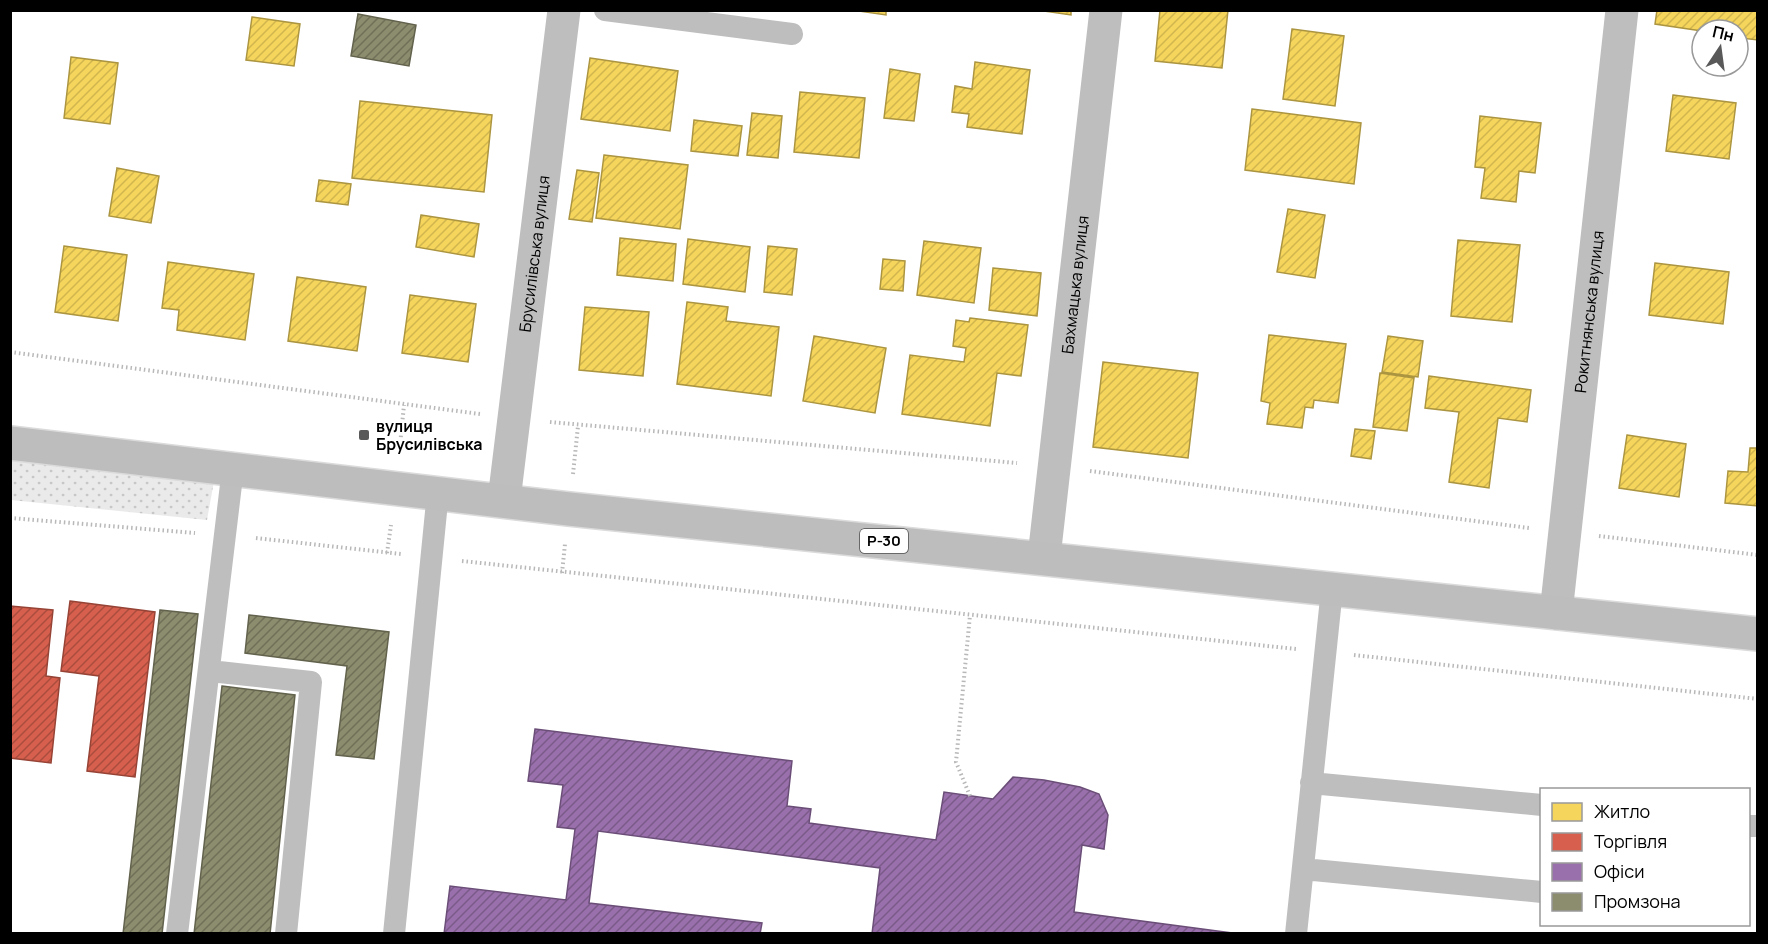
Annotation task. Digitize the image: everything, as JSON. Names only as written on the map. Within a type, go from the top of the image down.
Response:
[{"type":"main road","name":"Р-30","points":[[10,443],[617,514],[1044,557],[1758,634]]},
{"type":"street","name":"Брусилівська вулиця","points":[[504,500],[564,10]]},
{"type":"street","name":"Бахмацька вулиця","points":[[1044,557],[1106,10]]},
{"type":"street","name":"Рокитнянська вулиця","points":[[1556,613],[1622,10]]},
{"type":"lane","points":[[605,10],[792,34]]},
{"type":"lane","points":[[177,933],[210,671],[232,468]]},
{"type":"lane","points":[[394,933],[438,492]]},
{"type":"lane","points":[[1296,933],[1332,589]]},
{"type":"lane","points":[[210,671],[311,682],[286,933]]},
{"type":"lane","points":[[1311,783],[1540,806]]},
{"type":"lane","points":[[1303,869],[1540,892]]},
{"type":"path","points":[[10,352],[515,418],[1054,466],[1758,555]]},
{"type":"path","points":[[10,518],[225,535],[1758,699]]},
{"type":"path","points":[[970,615],[956,762],[970,796]]},
{"type":"shaded area","points":[[11,459],[214,481],[207,520],[11,500]]},
{"type":"building: Житло","points":[[852,10],[886,10],[886,15]]},
{"type":"building: Житло","points":[[1037,10],[1071,10],[1071,15]]},
{"type":"building: Житло","points":[[1160,10],[1228,10],[1222,68],[1155,61]]},
{"type":"building: Житло","points":[[1657,10],[1758,10],[1758,40],[1750,39],[1750,18],[1690,18],[1690,29],[1655,24]]},
{"type":"building: Житло","points":[[252,17],[300,24],[294,66],[246,60]]},
{"type":"building: Житло","points":[[1292,29],[1344,36],[1335,106],[1283,99]]},
{"type":"building: Житло","points":[[71,57],[118,63],[110,124],[64,118]]},
{"type":"building: Житло","points":[[590,58],[678,71],[670,131],[581,119]]},
{"type":"building: Житло","points":[[975,62],[1030,70],[1022,134],[967,127],[969,114],[952,112],[955,86],[972,89]]},
{"type":"building: Житло","points":[[890,69],[920,74],[914,121],[884,118]]},
{"type":"building: Житло","points":[[800,92],[865,98],[859,158],[794,152]]},
{"type":"building: Житло","points":[[1673,95],[1736,103],[1729,159],[1666,151]]},
{"type":"building: Житло","points":[[360,101],[492,115],[484,192],[352,178]]},
{"type":"building: Житло","points":[[1252,109],[1361,123],[1354,184],[1245,170]]},
{"type":"building: Житло","points":[[752,113],[782,116],[778,158],[747,155]]},
{"type":"building: Житло","points":[[1480,116],[1541,123],[1535,173],[1519,171],[1516,202],[1481,198],[1485,168],[1475,167]]},
{"type":"building: Житло","points":[[694,120],[742,126],[738,156],[691,151]]},
{"type":"building: Житло","points":[[604,155],[688,165],[680,229],[596,218]]},
{"type":"building: Житло","points":[[117,168],[159,176],[151,223],[109,216]]},
{"type":"building: Житло","points":[[577,170],[599,173],[592,222],[569,219]]},
{"type":"building: Житло","points":[[319,180],[351,184],[348,205],[316,201]]},
{"type":"building: Житло","points":[[1288,209],[1325,215],[1315,278],[1277,272]]},
{"type":"building: Житло","points":[[421,215],[479,224],[474,257],[416,247]]},
{"type":"building: Житло","points":[[620,238],[676,244],[673,281],[617,275]]},
{"type":"building: Житло","points":[[688,239],[750,247],[745,292],[683,284]]},
{"type":"building: Житло","points":[[1458,240],[1520,245],[1512,322],[1451,316]]},
{"type":"building: Житло","points":[[924,241],[981,248],[974,303],[917,295]]},
{"type":"building: Житло","points":[[64,246],[127,255],[118,321],[55,312]]},
{"type":"building: Житло","points":[[768,246],[797,249],[792,295],[764,292]]},
{"type":"building: Житло","points":[[883,259],[905,261],[903,291],[880,289]]},
{"type":"building: Житло","points":[[168,262],[254,274],[245,340],[177,330],[179,310],[162,308]]},
{"type":"building: Житло","points":[[1655,263],[1729,272],[1723,324],[1649,315]]},
{"type":"building: Житло","points":[[993,268],[1041,273],[1037,316],[989,310]]},
{"type":"building: Житло","points":[[297,277],[366,287],[357,351],[288,341]]},
{"type":"building: Житло","points":[[410,295],[476,304],[468,362],[402,353]]},
{"type":"building: Житло","points":[[687,302],[728,307],[726,321],[779,327],[771,396],[677,384]]},
{"type":"building: Житло","points":[[585,307],[649,312],[643,376],[579,370]]},
{"type":"building: Житло","points":[[970,318],[1028,325],[1021,376],[997,373],[990,426],[902,414],[910,355],[964,362],[966,348],[953,346],[956,320],[969,322]]},
{"type":"building: Житло","points":[[1269,335],[1346,344],[1338,403],[1314,400],[1313,408],[1305,407],[1302,428],[1267,424],[1270,403],[1261,401]]},
{"type":"building: Житло","points":[[814,336],[886,348],[875,413],[803,401]]},
{"type":"building: Житло","points":[[1388,336],[1423,341],[1418,377],[1382,372]]},
{"type":"building: Житло","points":[[1103,362],[1198,373],[1188,458],[1093,447]]},
{"type":"building: Житло","points":[[1380,373],[1414,378],[1407,431],[1373,427]]},
{"type":"building: Житло","points":[[1429,376],[1531,390],[1527,422],[1498,418],[1489,488],[1449,482],[1459,412],[1425,408]]},
{"type":"building: Житло","points":[[1355,429],[1375,431],[1371,459],[1351,456]]},
{"type":"building: Житло","points":[[1627,435],[1686,444],[1679,497],[1619,488]]},
{"type":"building: Житло","points":[[1750,448],[1758,448],[1758,506],[1725,503],[1728,471],[1748,472]]},
{"type":"building: Торгівля","points":[[70,601],[155,612],[135,777],[87,771],[99,676],[61,671]]},
{"type":"building: Торгівля","points":[[10,606],[53,610],[46,676],[60,678],[51,763],[10,758]]},
{"type":"building: Офіси","points":[[535,729],[792,761],[787,806],[811,809],[809,823],[936,840],[944,792],[993,799],[1013,777],[1080,787],[1099,794],[1108,815],[1104,849],[1082,845],[1074,912],[1240,934],[872,934],[880,868],[598,831],[589,903],[762,923],[760,934],[444,934],[450,886],[566,900],[575,829],[557,827],[563,785],[528,781]]},
{"type":"building: Промзона","points":[[358,14],[416,25],[409,66],[351,56]]},
{"type":"building: Промзона","points":[[160,610],[198,614],[162,934],[123,934]]},
{"type":"building: Промзона","points":[[249,615],[389,632],[374,759],[336,755],[347,666],[245,653]]},
{"type":"building: Промзона","points":[[222,686],[295,695],[270,934],[194,934]]},
{"type":"place","name":"вулиця Брусилівська","points":[[364,435]]}]
